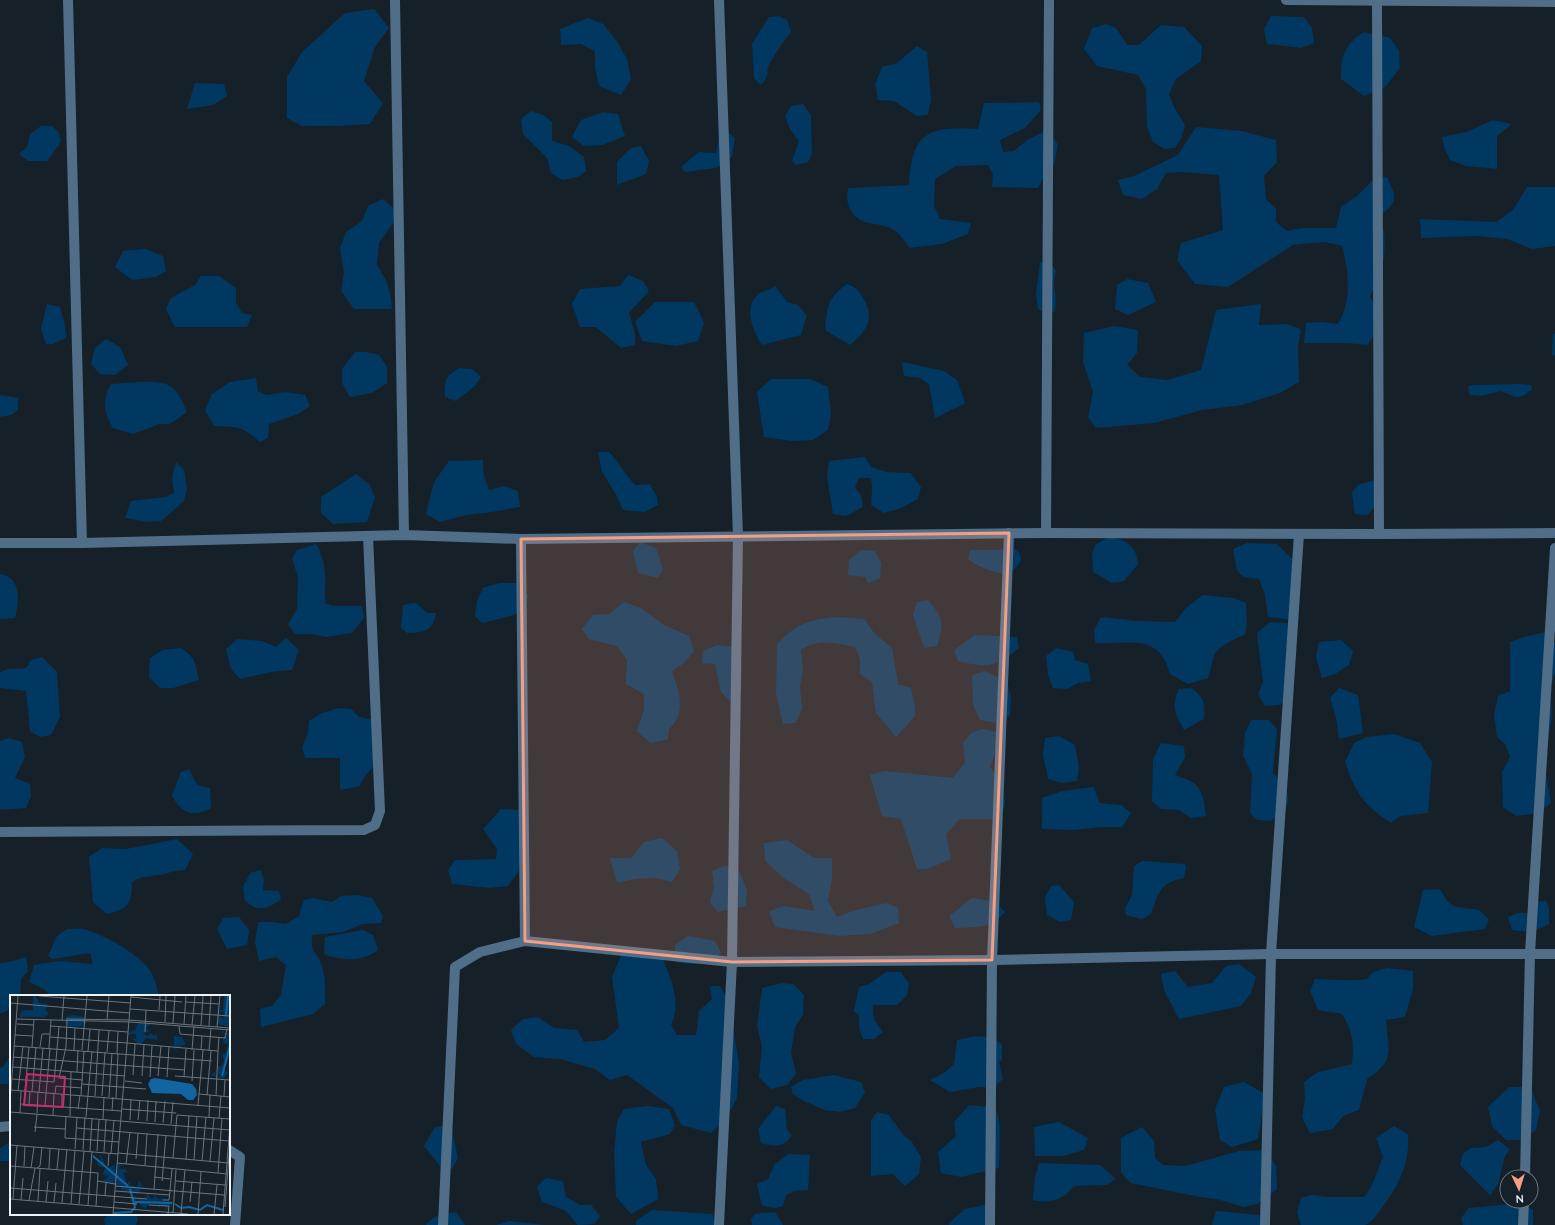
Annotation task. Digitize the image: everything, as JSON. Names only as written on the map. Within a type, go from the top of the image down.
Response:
[{"type":"street","points":[[68,0],[82,543]]},
{"type":"street","points":[[395,0],[404,535]]},
{"type":"street","points":[[719,0],[738,536],[732,962],[719,1225]]},
{"type":"street","points":[[1046,533],[1049,0]]},
{"type":"street","points":[[1286,0],[1377,2],[1555,2]]},
{"type":"street","points":[[1377,2],[1379,534]]},
{"type":"street","points":[[0,543],[82,543],[404,535],[521,539],[1009,533],[1555,533]]},
{"type":"street","points":[[990,1225],[992,960],[1009,533]]},
{"type":"street","points":[[1265,1225],[1271,954],[1299,534]]},
{"type":"street","points":[[0,832],[364,830],[375,825],[380,811],[368,536]]},
{"type":"street","points":[[521,539],[525,941]]},
{"type":"street","points":[[1525,1169],[1530,953],[1555,548]]},
{"type":"street","points":[[444,1225],[455,967],[480,952],[525,941],[732,962],[992,960],[1271,954],[1555,954]]},
{"type":"street","points":[[0,1127],[10,1126]]},
{"type":"street","points":[[230,1151],[240,1157],[235,1225]]},
{"type":"street","points":[[1523,1225],[1524,1209]]},
{"type":"highlighted area","points":[[1009,533],[992,960],[732,962],[525,941],[521,539]]},
{"type":"shaded area","points":[[374,9],[389,28],[375,47],[364,81],[383,103],[370,124],[302,126],[287,118],[287,77],[302,52],[345,13]]},
{"type":"shaded area","points":[[779,16],[787,20],[791,32],[771,61],[766,78],[761,85],[754,78],[752,44],[769,17]]},
{"type":"shaded area","points":[[1271,16],[1304,17],[1312,28],[1314,43],[1301,48],[1267,44],[1264,29]]},
{"type":"shaded area","points":[[588,18],[603,24],[616,40],[627,59],[631,79],[621,95],[599,86],[595,67],[595,51],[581,44],[561,45],[560,29]]},
{"type":"shaded area","points":[[1106,24],[1116,28],[1127,45],[1139,45],[1161,25],[1184,27],[1202,46],[1201,61],[1176,79],[1169,94],[1174,107],[1185,125],[1181,139],[1175,148],[1165,149],[1153,142],[1147,126],[1146,89],[1138,75],[1097,66],[1084,49],[1092,28]]},
{"type":"shaded area","points":[[1364,32],[1390,38],[1399,51],[1400,68],[1385,87],[1364,96],[1341,79],[1341,71],[1343,58],[1348,46]]},
{"type":"shaded area","points":[[917,46],[927,52],[931,99],[928,115],[917,116],[894,101],[878,100],[875,84],[882,67],[897,63]]},
{"type":"shaded area","points":[[195,83],[224,84],[227,96],[213,105],[187,109]]},
{"type":"shaded area","points":[[1039,102],[1041,110],[1025,128],[1000,140],[1003,152],[1014,151],[1027,140],[1049,129],[1058,145],[1054,164],[1046,172],[1038,188],[992,187],[993,174],[988,165],[956,166],[935,179],[934,206],[940,219],[971,223],[968,234],[942,244],[909,248],[901,236],[893,229],[858,219],[850,209],[847,198],[848,188],[909,185],[914,153],[919,143],[926,136],[935,131],[961,128],[978,129],[984,103]]},
{"type":"shaded area","points":[[803,104],[811,115],[812,154],[808,162],[796,165],[792,161],[799,141],[790,129],[785,116],[791,106]]},
{"type":"shaded area","points":[[531,111],[543,115],[552,122],[552,141],[569,146],[584,157],[586,171],[578,177],[562,180],[551,173],[547,158],[523,134],[521,119]]},
{"type":"shaded area","points":[[603,112],[618,114],[625,136],[602,145],[584,146],[572,137],[581,120]]},
{"type":"shaded area","points":[[1493,120],[1512,124],[1497,136],[1497,169],[1466,166],[1450,160],[1444,147],[1442,137],[1467,132]]},
{"type":"shaded area","points":[[41,126],[52,126],[59,133],[61,142],[47,161],[28,161],[19,154],[27,147],[30,134]]},
{"type":"shaded area","points":[[721,126],[735,138],[732,157],[716,168],[685,172],[681,167],[699,152],[716,153]]},
{"type":"shaded area","points":[[1196,127],[1242,131],[1276,140],[1277,162],[1264,176],[1266,199],[1276,209],[1276,222],[1287,231],[1302,228],[1336,228],[1341,207],[1357,196],[1375,178],[1387,177],[1394,193],[1394,201],[1392,205],[1382,214],[1379,229],[1384,231],[1383,265],[1370,296],[1379,321],[1376,331],[1367,345],[1343,343],[1304,343],[1306,323],[1322,322],[1338,324],[1346,305],[1348,275],[1342,246],[1325,242],[1293,245],[1228,287],[1195,284],[1177,260],[1181,243],[1223,230],[1219,175],[1182,172],[1166,173],[1157,189],[1142,199],[1123,195],[1118,180],[1134,176],[1178,155]]},
{"type":"shaded area","points":[[641,146],[649,161],[646,174],[617,185],[617,162],[631,148]]},
{"type":"shaded area","points":[[1527,187],[1555,187],[1555,246],[1532,249],[1507,239],[1477,236],[1421,238],[1420,219],[1496,222],[1513,210]]},
{"type":"shaded area","points":[[383,199],[396,210],[393,223],[379,243],[377,265],[387,282],[392,309],[354,309],[341,291],[344,273],[340,248],[346,232],[362,221],[368,206]]},
{"type":"shaded area","points":[[145,249],[163,256],[166,271],[156,277],[132,280],[115,267],[123,251]]},
{"type":"shaded area","points":[[1049,260],[1056,271],[1054,282],[1056,305],[1055,311],[1048,314],[1038,309],[1036,294],[1040,263]]},
{"type":"shaded area","points":[[628,275],[643,281],[649,291],[629,313],[635,334],[635,345],[621,348],[596,327],[580,327],[572,304],[580,289],[620,286]]},
{"type":"shaded area","points":[[201,276],[219,276],[236,288],[236,302],[242,313],[252,315],[247,327],[175,327],[166,309],[171,298],[195,285]]},
{"type":"shaded area","points":[[1127,279],[1148,283],[1156,302],[1128,315],[1115,309],[1117,285]]},
{"type":"shaded area","points":[[847,284],[853,286],[858,291],[867,305],[869,312],[869,318],[865,330],[850,345],[825,330],[828,309],[832,298]]},
{"type":"shaded area","points":[[775,286],[787,302],[798,305],[807,316],[801,335],[762,345],[751,320],[751,306],[753,300],[758,295]]},
{"type":"shaded area","points":[[655,302],[694,302],[704,323],[698,341],[676,346],[642,341],[635,322]]},
{"type":"shaded area","points":[[47,304],[60,307],[65,325],[66,338],[53,344],[46,344],[41,329]]},
{"type":"shaded area","points":[[1261,304],[1259,325],[1286,324],[1301,329],[1298,347],[1299,382],[1280,393],[1242,405],[1202,410],[1154,423],[1096,428],[1088,417],[1093,392],[1083,362],[1084,333],[1114,326],[1138,330],[1137,353],[1127,365],[1140,377],[1167,380],[1201,370],[1216,310]]},
{"type":"shaded area","points":[[1553,333],[1555,334],[1555,355],[1552,356]]},
{"type":"shaded area","points":[[106,339],[120,347],[128,365],[115,375],[100,374],[91,364],[95,348]]},
{"type":"shaded area","points":[[355,352],[366,352],[379,355],[387,367],[387,383],[372,393],[350,397],[342,383],[342,369]]},
{"type":"shaded area","points":[[902,362],[944,371],[957,380],[965,403],[935,418],[929,384],[920,378],[904,376]]},
{"type":"shaded area","points":[[459,368],[472,369],[481,377],[475,386],[456,401],[445,397],[445,383],[448,377]]},
{"type":"shaded area","points":[[256,378],[258,391],[266,395],[285,392],[305,395],[310,406],[298,414],[269,424],[268,438],[260,442],[249,433],[239,428],[214,426],[205,410],[212,394],[230,382]]},
{"type":"shaded area","points":[[771,379],[810,379],[828,387],[831,413],[828,430],[813,440],[792,441],[764,437],[757,392]]},
{"type":"shaded area","points":[[158,382],[171,386],[179,396],[187,412],[170,424],[160,424],[133,434],[113,428],[105,406],[106,396],[111,384]]},
{"type":"shaded area","points":[[1472,385],[1531,385],[1532,389],[1524,396],[1520,397],[1500,391],[1482,396],[1470,395],[1468,387]]},
{"type":"shaded area","points":[[0,395],[18,398],[18,410],[11,415],[0,417]]},
{"type":"shaded area","points":[[598,452],[609,452],[635,485],[650,484],[657,497],[658,505],[645,512],[623,510],[615,493],[602,472]]},
{"type":"shaded area","points":[[865,457],[871,467],[887,472],[910,473],[921,487],[918,499],[899,509],[884,513],[871,505],[871,478],[859,478],[855,487],[861,496],[863,507],[846,516],[833,514],[827,476],[829,461]]},
{"type":"shaded area","points":[[483,460],[484,475],[489,490],[504,486],[518,491],[520,507],[466,515],[440,522],[426,514],[434,482],[449,461]]},
{"type":"shaded area","points":[[176,462],[184,470],[187,488],[184,501],[161,521],[147,522],[125,518],[131,501],[165,497],[174,493],[172,477]]},
{"type":"shaded area","points":[[356,474],[369,484],[375,497],[367,522],[333,524],[321,513],[321,497]]},
{"type":"shaded area","points":[[1378,479],[1380,500],[1368,515],[1355,514],[1352,492],[1358,485]]},
{"type":"shaded area","points":[[1109,537],[1129,544],[1135,552],[1138,564],[1124,581],[1112,583],[1093,572],[1092,555],[1095,545]]},
{"type":"shaded area","points":[[640,542],[656,548],[663,569],[658,578],[638,573],[633,551]]},
{"type":"shaded area","points":[[1247,543],[1277,544],[1293,560],[1292,620],[1268,617],[1265,595],[1259,579],[1244,577],[1237,571],[1233,549]]},
{"type":"shaded area","points":[[316,544],[324,566],[325,603],[333,606],[362,606],[364,618],[352,633],[326,637],[313,634],[295,634],[288,624],[297,609],[298,577],[292,559],[297,550]]},
{"type":"shaded area","points":[[1013,547],[1020,554],[1021,560],[1016,568],[1008,572],[996,572],[977,565],[968,559],[970,550],[998,550]]},
{"type":"shaded area","points":[[861,550],[875,551],[881,563],[880,578],[868,583],[865,577],[848,575],[849,560]]},
{"type":"shaded area","points":[[0,574],[7,576],[15,585],[18,598],[15,618],[0,619]]},
{"type":"shaded area","points":[[500,583],[519,583],[528,596],[526,606],[514,615],[482,623],[475,616],[477,601],[483,588]]},
{"type":"shaded area","points":[[1203,595],[1233,598],[1246,603],[1247,623],[1245,634],[1227,643],[1216,652],[1208,678],[1188,684],[1170,674],[1165,661],[1158,652],[1150,646],[1131,643],[1095,643],[1094,630],[1101,617],[1137,621],[1175,622],[1186,608]]},
{"type":"shaded area","points":[[928,600],[940,617],[941,632],[937,646],[924,648],[913,615],[917,602]]},
{"type":"shaded area","points":[[624,602],[641,608],[664,625],[689,636],[694,651],[684,663],[672,671],[679,694],[680,709],[675,723],[669,729],[668,739],[651,743],[637,731],[644,710],[644,694],[626,684],[627,660],[617,646],[589,639],[582,629],[593,615],[609,614]]},
{"type":"shaded area","points":[[416,603],[427,613],[436,613],[435,619],[433,624],[427,630],[407,633],[401,628],[403,605]]},
{"type":"shaded area","points":[[839,617],[864,619],[875,634],[892,648],[898,684],[911,688],[915,707],[915,716],[896,737],[876,713],[872,682],[860,674],[860,659],[855,647],[827,642],[813,644],[801,650],[803,670],[800,686],[802,708],[796,723],[783,724],[776,693],[777,644],[791,631],[805,623],[820,619]]},
{"type":"shaded area","points":[[1270,622],[1290,623],[1290,697],[1279,705],[1265,706],[1258,694],[1263,682],[1257,633]]},
{"type":"shaded area","points":[[1545,632],[1555,643],[1555,672],[1550,691],[1552,716],[1547,746],[1546,774],[1551,803],[1538,813],[1516,816],[1503,807],[1502,772],[1510,757],[1505,744],[1497,737],[1494,714],[1498,696],[1510,691],[1510,642]]},
{"type":"shaded area","points":[[975,635],[1017,637],[1019,648],[1011,655],[991,665],[977,665],[958,661],[954,650]]},
{"type":"shaded area","points":[[286,638],[299,650],[292,670],[271,672],[240,679],[231,669],[226,649],[237,639],[262,641],[276,647]]},
{"type":"shaded area","points":[[1341,640],[1353,651],[1349,665],[1335,674],[1322,678],[1316,657],[1319,642]]},
{"type":"shaded area","points":[[717,645],[734,647],[742,666],[741,693],[730,701],[721,692],[715,664],[702,663],[703,651]]},
{"type":"shaded area","points":[[181,648],[186,651],[194,661],[199,680],[173,688],[160,688],[149,677],[150,658],[163,650]]},
{"type":"shaded area","points":[[1056,648],[1073,652],[1075,660],[1088,664],[1091,681],[1078,683],[1067,689],[1053,688],[1048,675],[1046,656]]},
{"type":"shaded area","points":[[42,657],[57,672],[60,717],[51,735],[40,737],[30,731],[26,691],[0,688],[0,672],[8,669],[26,668],[31,660]]},
{"type":"shaded area","points":[[985,671],[1007,682],[1011,697],[1010,715],[997,723],[980,720],[973,705],[972,675]]},
{"type":"shaded area","points":[[1191,688],[1199,694],[1203,701],[1204,719],[1184,730],[1176,714],[1175,700],[1179,689]]},
{"type":"shaded area","points":[[1339,688],[1358,695],[1363,733],[1339,739],[1336,718],[1330,698]]},
{"type":"shaded area","points":[[339,708],[351,709],[359,717],[373,720],[376,731],[372,744],[376,763],[360,786],[340,790],[340,758],[305,758],[302,747],[308,733],[309,721],[322,713]]},
{"type":"shaded area","points":[[1251,720],[1269,720],[1277,729],[1273,773],[1284,786],[1288,796],[1288,801],[1284,811],[1271,821],[1257,820],[1250,813],[1252,774],[1243,755],[1245,733]]},
{"type":"shaded area","points":[[982,729],[997,732],[1002,736],[990,767],[1003,785],[1005,805],[1000,819],[960,819],[946,834],[951,859],[927,869],[917,869],[901,819],[882,816],[870,775],[885,771],[953,778],[965,763],[963,743],[970,734]]},
{"type":"shaded area","points":[[1394,734],[1420,743],[1432,762],[1428,813],[1400,816],[1391,823],[1367,804],[1357,790],[1345,762],[1354,743],[1367,737]]},
{"type":"shaded area","points":[[1059,736],[1075,745],[1079,768],[1077,781],[1062,783],[1048,779],[1043,755],[1045,738]]},
{"type":"shaded area","points":[[9,738],[22,742],[25,757],[15,778],[30,784],[31,796],[26,808],[0,810],[0,741]]},
{"type":"shaded area","points":[[1161,743],[1184,746],[1185,757],[1175,775],[1190,781],[1199,788],[1203,799],[1206,816],[1191,818],[1179,810],[1161,809],[1152,801],[1153,759]]},
{"type":"shaded area","points":[[189,769],[197,785],[210,788],[211,808],[199,813],[183,810],[172,795],[181,772]]},
{"type":"shaded area","points":[[1094,787],[1100,803],[1121,805],[1131,813],[1122,827],[1102,827],[1073,830],[1042,829],[1042,798],[1062,791]]},
{"type":"shaded area","points":[[501,809],[521,810],[519,871],[508,886],[489,888],[452,884],[448,870],[455,860],[496,859],[497,849],[483,829]]},
{"type":"shaded area","points":[[662,838],[677,851],[680,869],[672,882],[658,878],[644,878],[617,883],[610,858],[631,858],[644,842]]},
{"type":"shaded area","points":[[177,839],[193,854],[185,870],[143,877],[132,882],[130,900],[125,907],[120,910],[107,914],[93,902],[89,857],[102,848],[126,849]]},
{"type":"shaded area","points":[[787,840],[814,858],[832,858],[832,878],[828,901],[837,917],[853,911],[886,903],[898,908],[899,923],[870,934],[840,936],[775,927],[769,911],[784,906],[815,911],[809,894],[785,879],[765,861],[764,843]]},
{"type":"shaded area","points":[[1142,861],[1185,864],[1186,868],[1184,878],[1170,882],[1165,886],[1156,899],[1151,914],[1142,919],[1126,915],[1125,908],[1132,895],[1134,866]]},
{"type":"shaded area","points":[[724,866],[737,867],[747,890],[746,906],[718,912],[710,902],[714,887],[712,871]]},
{"type":"shaded area","points":[[261,870],[264,880],[263,890],[279,891],[281,900],[271,906],[259,908],[250,905],[245,901],[243,887],[250,873]]},
{"type":"shaded area","points":[[1059,885],[1074,902],[1071,920],[1060,922],[1047,915],[1045,898],[1051,886]]},
{"type":"shaded area","points":[[1440,889],[1444,897],[1452,905],[1456,907],[1479,910],[1489,920],[1485,929],[1432,936],[1414,927],[1423,890]]},
{"type":"shaded area","points":[[356,895],[372,898],[383,916],[381,923],[363,924],[343,932],[312,935],[313,949],[319,958],[324,973],[325,1004],[313,1014],[261,1027],[260,1009],[272,1006],[281,995],[286,965],[276,957],[259,961],[255,943],[258,922],[286,924],[299,916],[304,900],[313,898],[332,902],[341,896]]},
{"type":"shaded area","points":[[973,898],[996,902],[1005,912],[995,922],[983,926],[955,928],[949,915]]},
{"type":"shaded area","points":[[1546,900],[1549,909],[1549,924],[1531,930],[1512,930],[1508,917],[1517,913],[1531,913],[1532,904]]},
{"type":"shaded area","points":[[239,917],[249,930],[247,945],[227,949],[217,929],[223,918]]},
{"type":"shaded area","points":[[67,929],[81,929],[101,935],[111,940],[130,952],[146,965],[155,981],[159,995],[50,995],[44,989],[29,982],[34,965],[60,961],[93,964],[90,953],[52,959],[48,956],[57,936]]},
{"type":"shaded area","points":[[363,930],[373,935],[378,950],[372,954],[365,957],[345,959],[324,954],[325,937]]},
{"type":"shaded area","points":[[688,936],[715,941],[721,953],[711,963],[691,964],[675,962],[675,945]]},
{"type":"shaded area","points":[[626,949],[659,951],[673,987],[676,1006],[671,1025],[677,1035],[696,1035],[699,1011],[712,999],[710,986],[720,986],[729,1002],[739,1064],[737,1098],[727,1117],[711,1133],[681,1125],[673,1108],[627,1075],[610,1080],[595,1069],[560,1059],[534,1057],[516,1044],[511,1030],[523,1019],[538,1017],[554,1028],[577,1030],[584,1042],[605,1040],[619,1028],[612,977],[620,958]]},
{"type":"shaded area","points":[[26,957],[28,971],[21,979],[20,995],[10,995],[10,1007],[6,1012],[0,1013],[0,963],[10,962]]},
{"type":"shaded area","points":[[1239,964],[1256,977],[1251,993],[1241,1006],[1179,1019],[1164,990],[1161,974],[1175,971],[1188,987],[1212,983],[1226,966]]},
{"type":"shaded area","points":[[1387,968],[1413,971],[1413,989],[1405,1017],[1386,1020],[1389,1047],[1386,1060],[1376,1073],[1367,1079],[1359,1110],[1343,1116],[1333,1129],[1310,1133],[1302,1117],[1305,1099],[1304,1082],[1318,1072],[1352,1064],[1353,1051],[1351,1032],[1342,1014],[1318,1010],[1310,991],[1315,979],[1361,980],[1367,979],[1373,972]]},
{"type":"shaded area","points":[[886,972],[901,972],[909,984],[907,995],[897,1005],[873,1005],[874,1020],[883,1032],[874,1039],[863,1039],[859,1028],[859,1016],[854,1011],[859,987],[869,984]]},
{"type":"shaded area","points":[[782,983],[793,984],[804,995],[803,1014],[795,1028],[791,1052],[796,1074],[787,1085],[771,1089],[759,1077],[762,1046],[757,1026],[762,988]]},
{"type":"shaded area","points":[[975,1036],[990,1037],[1002,1044],[1002,1060],[999,1062],[1003,1079],[993,1088],[979,1087],[950,1092],[930,1080],[944,1073],[954,1064],[957,1040]]},
{"type":"shaded area","points":[[10,1058],[10,1084],[0,1084],[0,1068],[3,1067]]},
{"type":"shaded area","points":[[834,1075],[861,1082],[865,1092],[855,1108],[840,1112],[825,1110],[802,1100],[793,1094],[791,1087],[803,1080]]},
{"type":"shaded area","points":[[1244,1082],[1265,1094],[1258,1139],[1232,1147],[1220,1140],[1215,1109],[1224,1087]]},
{"type":"shaded area","points":[[1509,1087],[1530,1087],[1540,1111],[1536,1130],[1521,1140],[1506,1140],[1492,1126],[1488,1107]]},
{"type":"shaded area","points":[[969,1105],[996,1108],[1000,1127],[999,1168],[961,1177],[941,1173],[938,1152],[956,1136],[954,1122]]},
{"type":"shaded area","points":[[648,1106],[669,1109],[675,1125],[670,1134],[641,1142],[646,1165],[656,1179],[658,1199],[631,1214],[616,1197],[614,1153],[617,1121],[624,1109]]},
{"type":"shaded area","points":[[776,1106],[785,1109],[787,1130],[792,1135],[786,1142],[774,1146],[761,1143],[758,1129]]},
{"type":"shaded area","points":[[877,1112],[889,1115],[903,1135],[912,1142],[921,1157],[919,1174],[905,1186],[893,1174],[871,1176],[871,1120]]},
{"type":"shaded area","points":[[1059,1122],[1088,1138],[1084,1150],[1063,1156],[1035,1156],[1034,1127]]},
{"type":"shaded area","points":[[451,1126],[458,1158],[452,1169],[440,1166],[424,1146],[435,1127]]},
{"type":"shaded area","points":[[1394,1126],[1408,1134],[1406,1163],[1395,1189],[1378,1214],[1365,1225],[1301,1225],[1297,1212],[1301,1198],[1311,1195],[1329,1197],[1364,1197],[1373,1183],[1383,1157],[1376,1138]]},
{"type":"shaded area","points":[[1142,1127],[1154,1141],[1155,1158],[1163,1165],[1185,1166],[1239,1151],[1266,1150],[1276,1166],[1277,1189],[1257,1204],[1244,1207],[1217,1199],[1131,1183],[1121,1173],[1121,1138]]},
{"type":"shaded area","points":[[1498,1140],[1510,1149],[1505,1156],[1502,1169],[1499,1169],[1498,1184],[1490,1195],[1460,1165],[1463,1153],[1472,1148],[1486,1147]]},
{"type":"shaded area","points":[[10,1142],[10,1161],[0,1161],[0,1148]]},
{"type":"shaded area","points":[[788,1154],[810,1155],[808,1190],[795,1191],[786,1195],[783,1206],[775,1208],[762,1206],[757,1184],[768,1179],[775,1164]]},
{"type":"shaded area","points":[[1039,1163],[1100,1165],[1116,1179],[1106,1185],[1074,1186],[1065,1195],[1056,1200],[1033,1200],[1035,1177]]},
{"type":"shaded area","points":[[546,1178],[563,1181],[566,1197],[580,1205],[591,1205],[600,1216],[594,1224],[578,1225],[566,1211],[542,1202],[537,1187]]},
{"type":"shaded area","points":[[985,1205],[993,1215],[993,1225],[949,1225],[950,1222],[965,1209]]},
{"type":"shaded area","points":[[1499,1205],[1499,1209],[1531,1209],[1533,1210],[1533,1225],[1463,1225],[1461,1218],[1469,1208]]},
{"type":"shaded area","points":[[652,1210],[712,1214],[717,1225],[636,1225],[636,1221]]},
{"type":"shaded area","points":[[1216,1211],[1259,1215],[1267,1225],[1212,1225]]},
{"type":"shaded area","points":[[456,1212],[465,1225],[426,1225],[436,1217]]},
{"type":"shaded area","points":[[775,1212],[783,1225],[752,1225],[751,1219],[755,1214]]},
{"type":"shaded area","points":[[109,1215],[136,1215],[138,1219],[136,1225],[105,1225],[104,1219]]},
{"type":"shaded area","points":[[509,1221],[545,1225],[496,1225]]}]
